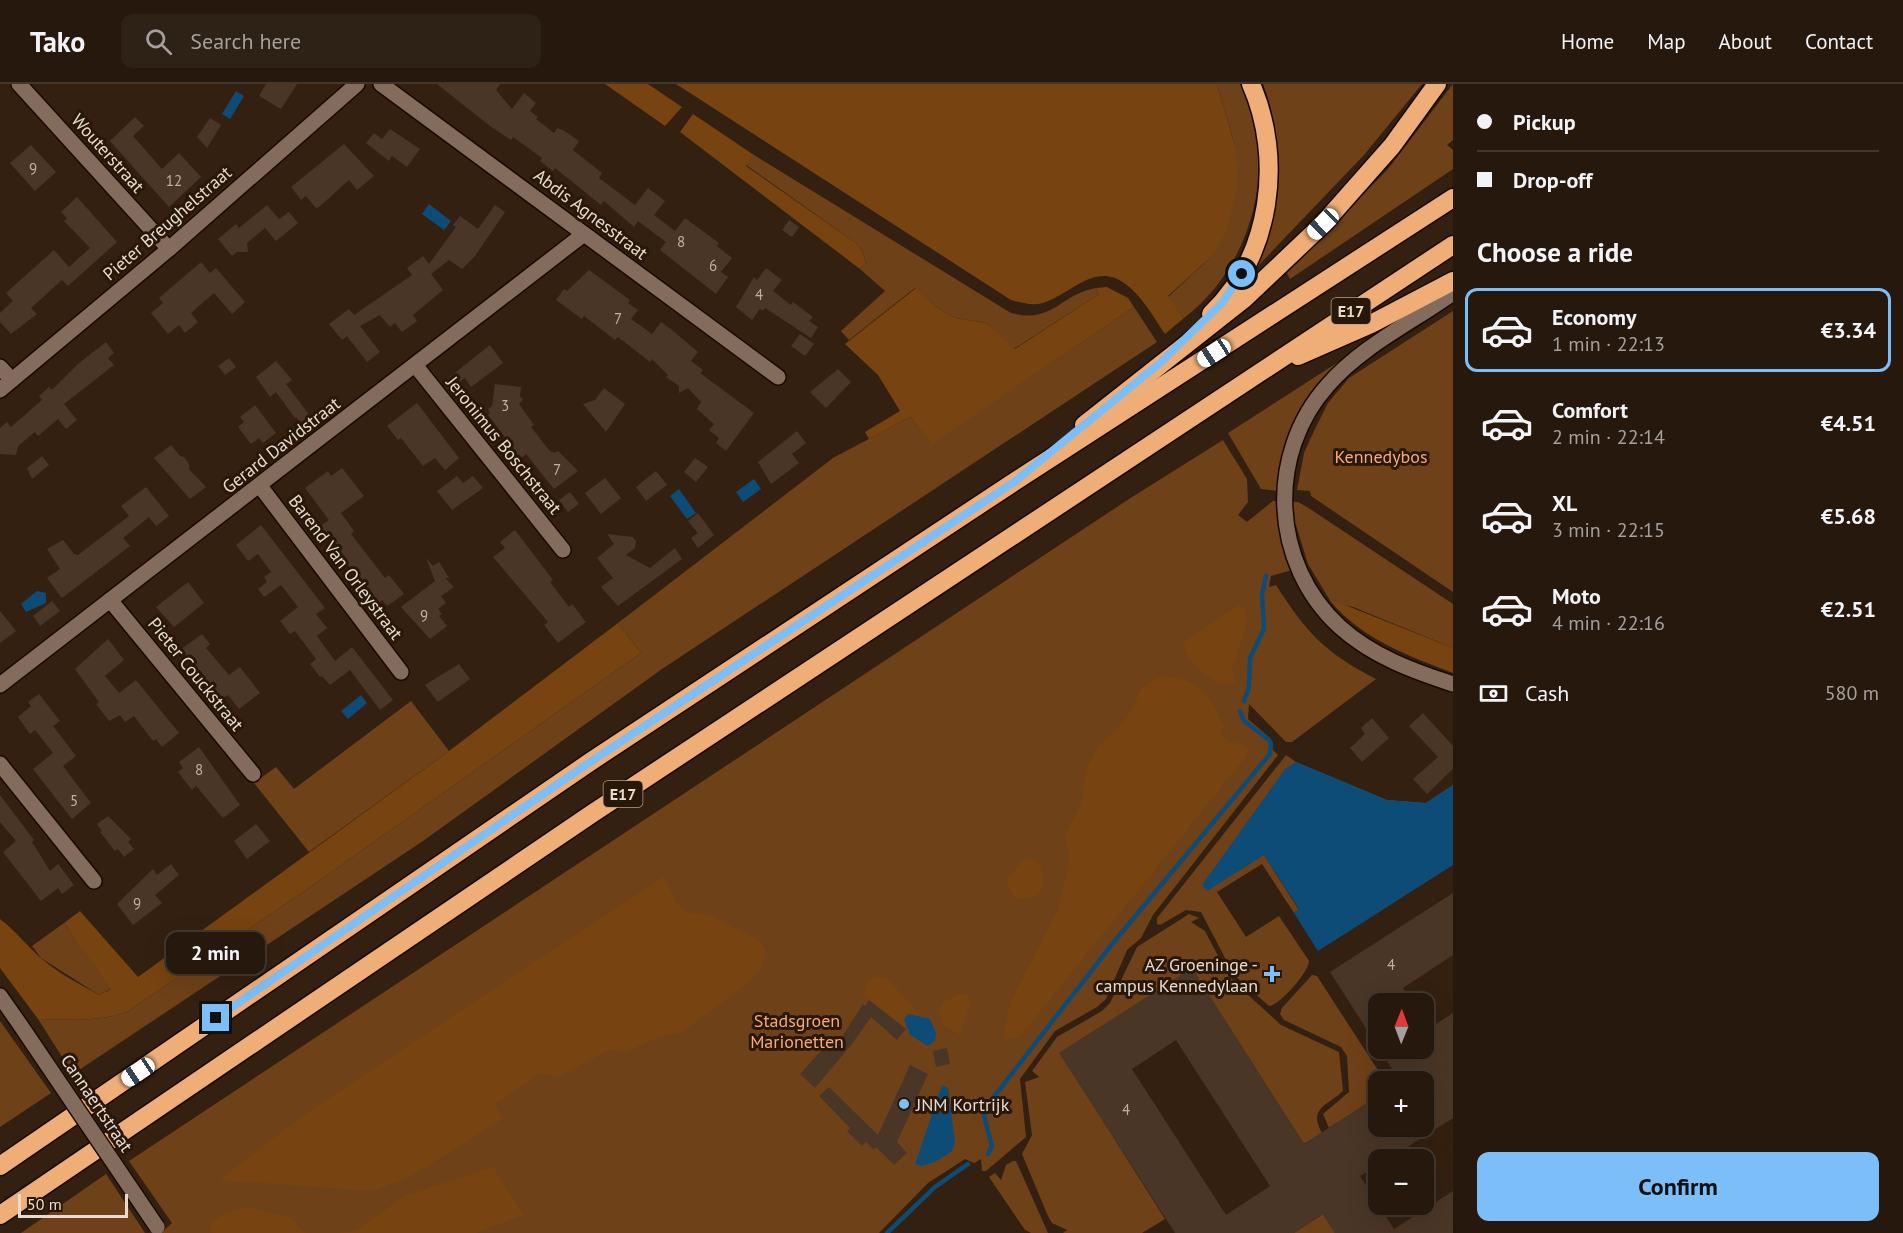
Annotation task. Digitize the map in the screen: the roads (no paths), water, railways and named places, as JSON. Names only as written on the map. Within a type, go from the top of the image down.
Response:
[{"type":"highway","points":[[1160,363],[1222,303],[1242,274],[1253,250],[1266,205],[1269,161],[1263,120],[1251,84]]},
{"type":"highway","points":[[1014,482],[1160,363],[1244,299],[1323,224],[1392,146],[1437,84]]},
{"type":"highway","name":"E17","points":[[0,1166],[590,762],[1014,482],[1453,198]]},
{"type":"highway","name":"E17","points":[[0,1215],[583,820],[1453,245]]},
{"type":"highway","points":[[1250,378],[1371,324],[1453,281]]},
{"type":"street","name":"Wouterstraat","points":[[19,84],[169,249]]},
{"type":"street","name":"Pieter Breughelstraat","points":[[6,385],[169,249],[357,84]]},
{"type":"street","name":"Abdis Agnesstraat","points":[[381,84],[778,377]]},
{"type":"street","name":"Gerard Davidstraat","points":[[0,685],[261,486],[584,234]]},
{"type":"street","points":[[1453,293],[1376,344],[1328,384],[1295,439],[1287,463],[1284,486],[1286,522],[1294,560],[1310,591],[1325,611],[1364,645],[1394,662],[1453,684]]},
{"type":"street","name":"Jeronimus Boschstraat","points":[[415,365],[563,550]]},
{"type":"street","points":[[0,367],[6,385]]},
{"type":"street","name":"Barend Van Orleystraat","points":[[261,486],[401,672]]},
{"type":"street","name":"Pieter Couckstraat","points":[[110,600],[253,774]]},
{"type":"street","points":[[0,764],[94,881]]},
{"type":"street","name":"Cannaertstraat","points":[[0,996],[159,1230]]},
{"type":"water","points":[[236,91],[244,96],[230,119],[222,114]]},
{"type":"water","points":[[429,204],[451,221],[444,230],[422,214]]},
{"type":"water","points":[[754,479],[761,489],[743,502],[736,492]]},
{"type":"water","points":[[679,489],[696,513],[687,519],[670,496]]},
{"type":"water","points":[[37,591],[46,593],[46,603],[26,612],[21,604]]},
{"type":"water","points":[[361,695],[367,703],[348,719],[341,711]]},
{"type":"water","points":[[1296,762],[1387,800],[1426,803],[1453,785],[1453,865],[1318,951],[1294,913],[1299,909],[1264,855],[1207,891],[1202,885],[1285,769]]},
{"type":"water","points":[[908,1014],[930,1019],[936,1033],[935,1041],[928,1046],[910,1035],[904,1019]]},
{"type":"water","points":[[942,1085],[948,1088],[955,1143],[951,1152],[935,1162],[921,1166],[915,1164]]},
{"type":"waterway","points":[[1244,701],[1249,687],[1250,658],[1264,629],[1262,594],[1266,576]]},
{"type":"waterway","points":[[988,1154],[992,1146],[984,1116],[986,1107],[1113,943],[1270,754],[1269,740],[1244,721],[1240,711]]},
{"type":"waterway","points":[[887,1233],[935,1187],[968,1164]]},
{"type":"place","name":"AZ Groeninge - campus Kennedylaan","points":[[1272,974]]},
{"type":"place","name":"JNM Kortrijk","points":[[904,1104]]},
{"type":"park label","name":"Kennedybos","points":[[1381,456]]},
{"type":"park label","name":"Stadsgroen Marionetten","points":[[797,1030]]}]
